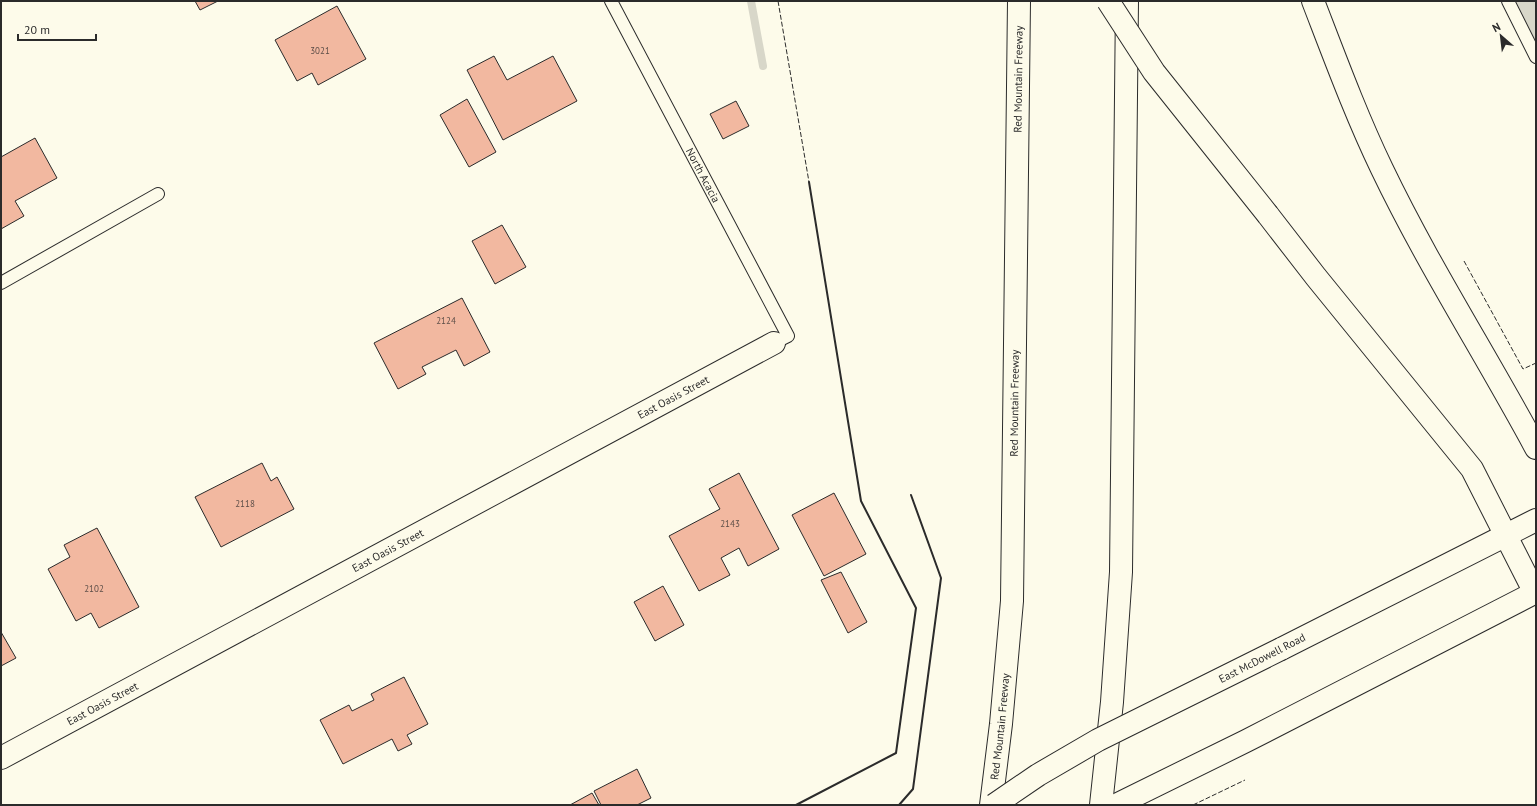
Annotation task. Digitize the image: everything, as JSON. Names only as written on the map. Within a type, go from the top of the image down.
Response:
[{"type":"main road","name":"Red Mountain Freeway","points":[[990,805],[1001,724],[1012,601],[1019,1]]},
{"type":"main road","points":[[1108,1],[1154,72],[1316,277],[1472,469],[1535,593],[1246,741],[1116,805]]},
{"type":"main road","points":[[1101,805],[1112,702],[1122,572],[1127,1]]},
{"type":"main road","points":[[1313,1],[1354,106],[1382,170],[1436,272],[1536,448]]},
{"type":"main road","name":"East Oasis Street","points":[[1,758],[774,343]]},
{"type":"main road","name":"East McDowell Road","points":[[994,805],[1038,775],[1098,740],[1536,520]]},
{"type":"lane","name":"North Acacia","points":[[611,1],[788,336],[774,343]]},
{"type":"lane","points":[[1508,1],[1536,57]]},
{"type":"lane","points":[[1,283],[158,194]]},
{"type":"shaded area","points":[[1508,1],[1536,1],[1536,57]]},
{"type":"building","points":[[195,1],[218,1],[200,10]]},
{"type":"building","points":[[337,6],[366,59],[318,85],[312,73],[297,81],[275,40]]},
{"type":"building","points":[[494,56],[507,80],[553,56],[577,101],[503,140],[467,70]]},
{"type":"building","points":[[467,99],[496,152],[469,167],[440,115]]},
{"type":"building","points":[[736,101],[749,126],[723,139],[710,114]]},
{"type":"building","points":[[35,138],[57,178],[15,201],[24,216],[1,229],[1,157]]},
{"type":"building","points":[[502,225],[526,267],[495,284],[472,241]]},
{"type":"building","points":[[462,298],[490,352],[464,366],[456,350],[422,367],[426,374],[398,389],[374,343]]},
{"type":"building","points":[[262,463],[271,481],[277,477],[294,509],[221,547],[195,497]]},
{"type":"building","points":[[739,473],[779,549],[748,566],[739,548],[721,558],[730,575],[699,591],[669,536],[720,509],[709,489]]},
{"type":"building","points":[[834,493],[866,554],[824,576],[792,515]]},
{"type":"building","points":[[97,528],[139,607],[99,628],[91,613],[76,621],[48,569],[70,557],[64,545]]},
{"type":"building","points":[[841,572],[867,622],[848,633],[821,580]]},
{"type":"building","points":[[663,586],[684,625],[655,641],[634,602]]},
{"type":"building","points":[[1,632],[16,658],[1,666]]},
{"type":"building","points":[[404,677],[428,724],[407,735],[412,744],[398,751],[392,739],[343,764],[320,720],[349,705],[352,711],[374,700],[371,694]]},
{"type":"building","points":[[637,769],[651,798],[637,805],[601,805],[594,791]]},
{"type":"building","points":[[592,793],[599,805],[570,805]]},
{"type":"waterway","points":[[751,1],[763,66]]},
{"type":"fence","points":[[778,1],[809,182]]},
{"type":"fence","points":[[1464,261],[1523,369],[1536,363]]},
{"type":"fence","points":[[1193,805],[1245,780]]},
{"type":"wall","points":[[796,805],[896,753],[916,608],[861,501],[809,182]]},
{"type":"wall","points":[[899,805],[913,789],[941,578],[911,495]]}]
